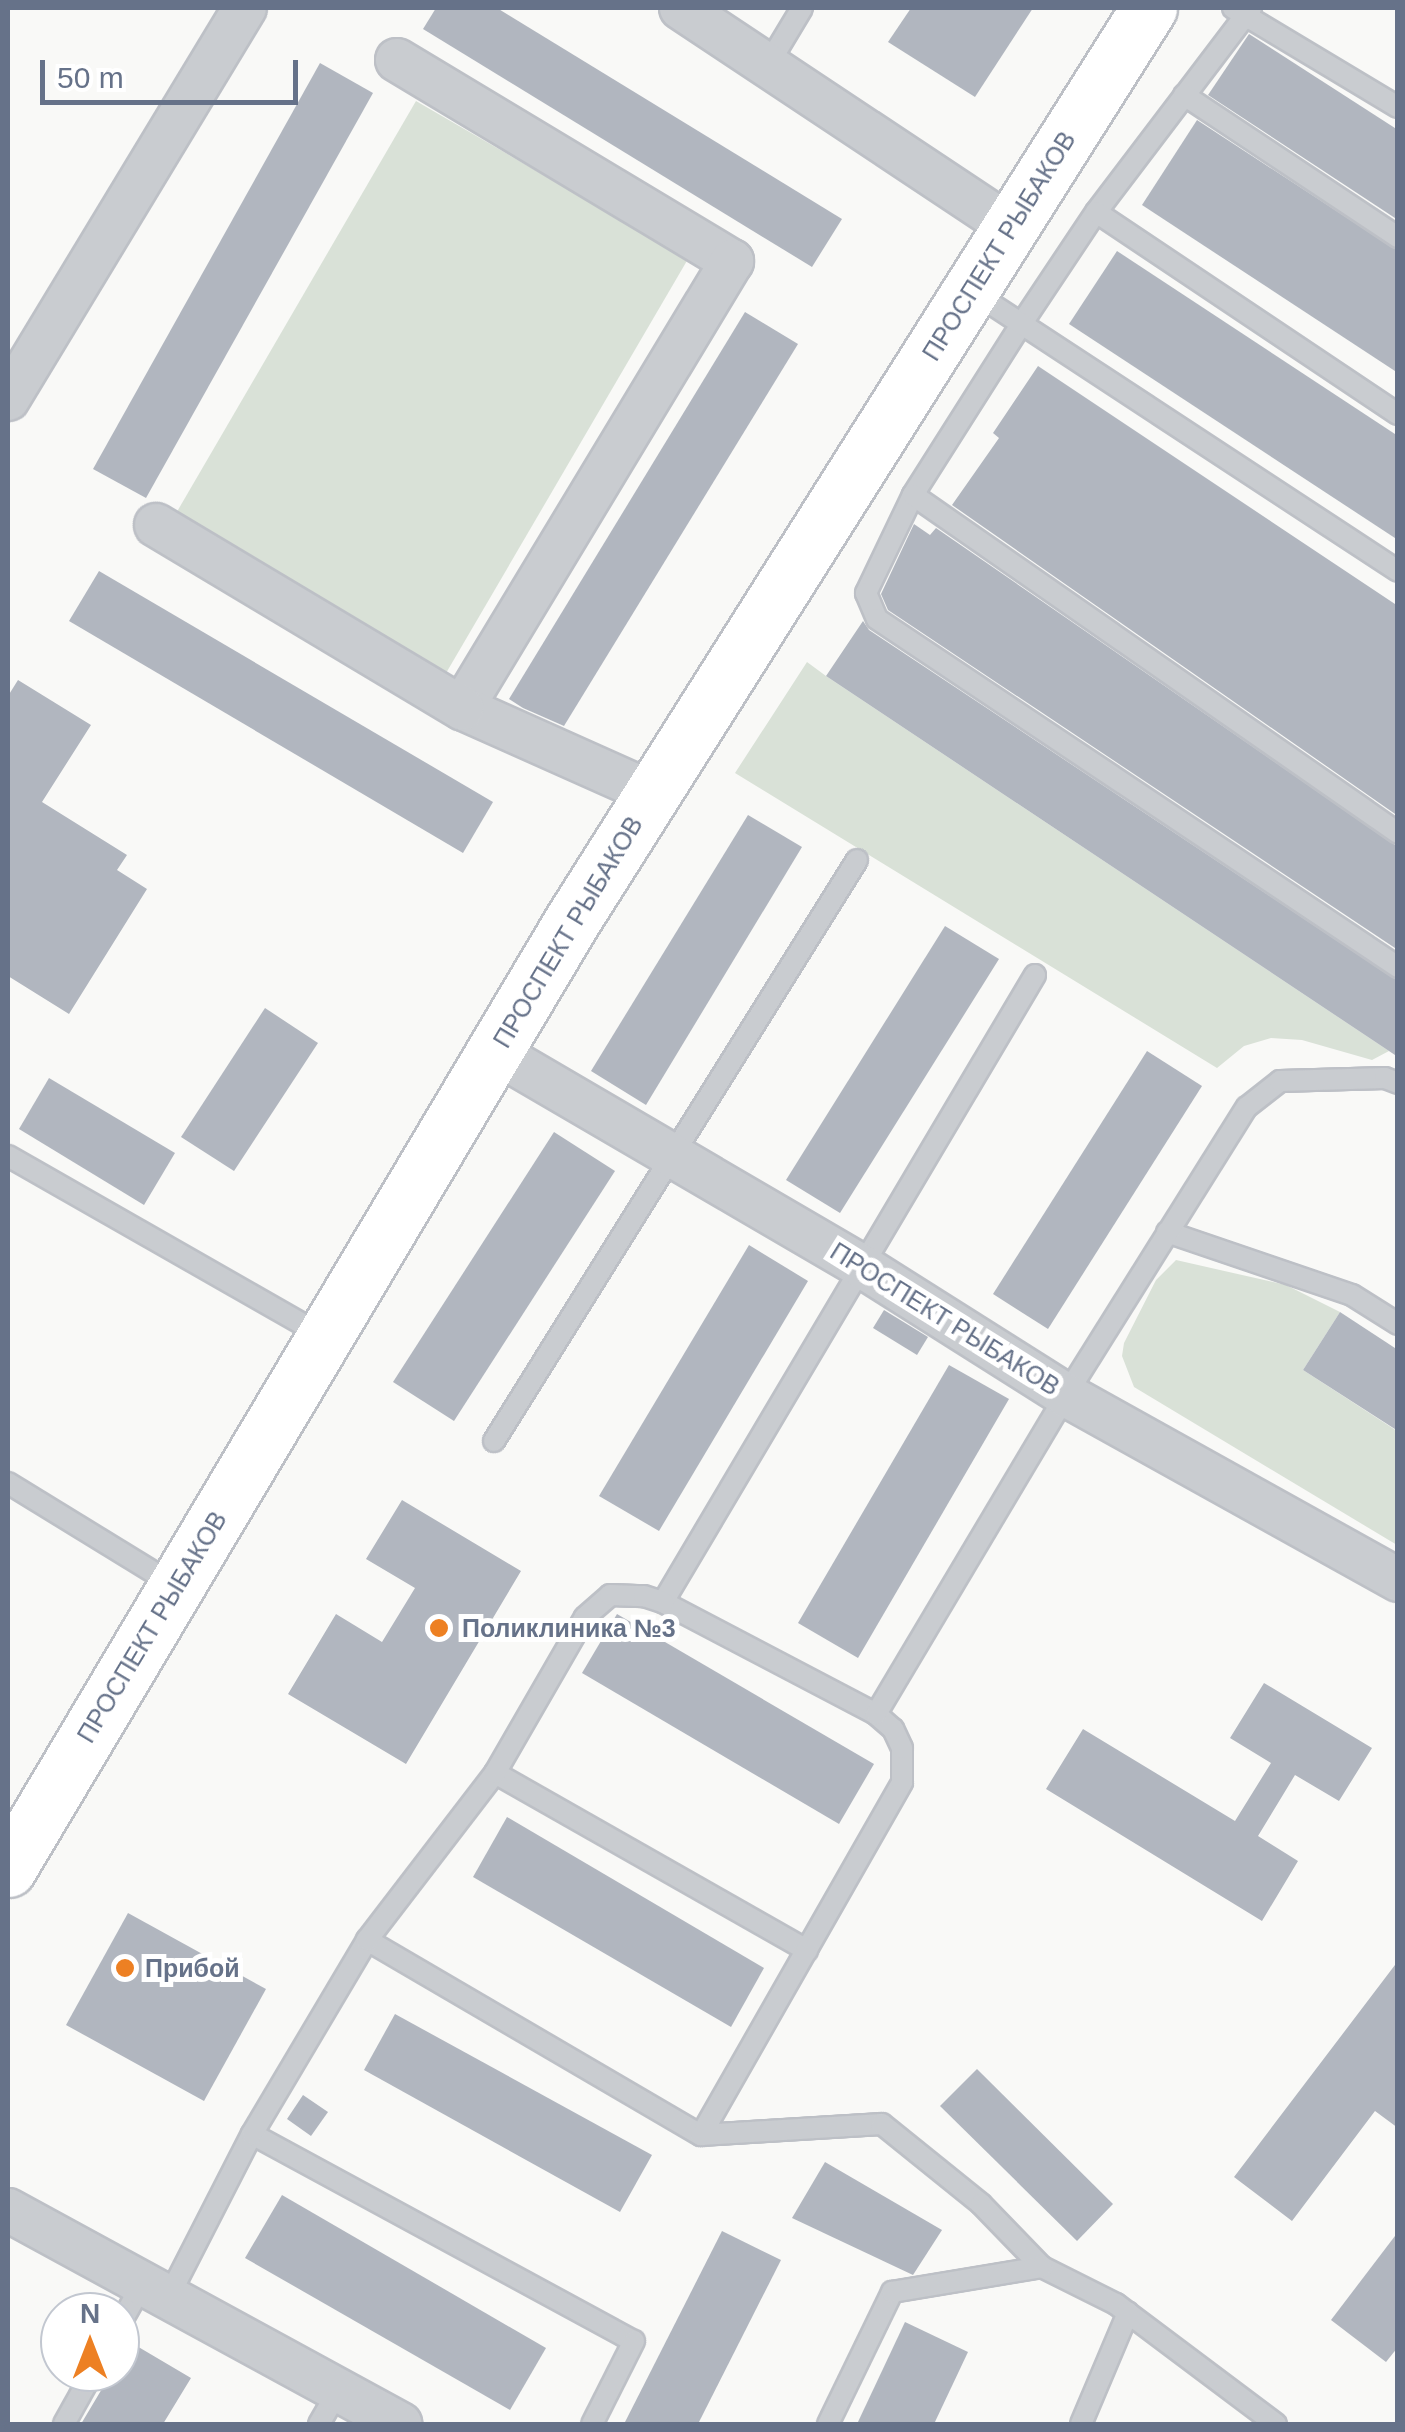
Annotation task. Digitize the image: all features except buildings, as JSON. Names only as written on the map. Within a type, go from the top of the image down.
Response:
[{"type":"main road","name":"ПРОСПЕКТ РЫБАКОВ","points":[[8,1869],[178,1588],[322,1336],[652,794],[1149,8]]},
{"type":"street","points":[[8,399],[245,8]]},
{"type":"street","points":[[681,8],[1009,226]]},
{"type":"street","points":[[397,60],[732,260],[462,708]]},
{"type":"street","points":[[156,525],[462,708],[652,794]]},
{"type":"street","name":"ПРОСПЕКТ РЫБАКОВ","points":[[495,1052],[860,1265],[1066,1395],[1398,1580]]},
{"type":"street","points":[[8,2210],[156,2290],[329,2407],[401,2424]]},
{"type":"lane","points":[[766,68],[802,8]]},
{"type":"lane","points":[[1398,107],[1243,10],[1096,212],[1022,323],[912,495],[867,587],[869,607],[877,620],[1398,968]]},
{"type":"lane","points":[[1184,95],[1398,238]]},
{"type":"lane","points":[[1096,212],[1398,414]]},
{"type":"lane","points":[[972,292],[1398,572]]},
{"type":"lane","points":[[912,495],[1398,833]]},
{"type":"lane","points":[[494,1440],[676,1156],[857,860]]},
{"type":"lane","points":[[664,1602],[860,1265],[1035,976]]},
{"type":"lane","points":[[876,1714],[1066,1395],[1247,1107],[1280,1081],[1385,1078],[1398,1084]]},
{"type":"lane","points":[[8,1156],[322,1336]]},
{"type":"lane","points":[[1167,1232],[1352,1295],[1398,1324]]},
{"type":"lane","points":[[8,1484],[178,1588]]},
{"type":"lane","points":[[140,2305],[156,2290],[366,1940],[495,1773],[585,1617],[610,1595],[626,1594],[664,1602],[876,1714],[893,1729],[902,1748],[902,1782],[701,2135]]},
{"type":"lane","points":[[495,1773],[807,1950]]},
{"type":"lane","points":[[366,1940],[701,2135],[882,2124],[981,2204],[1042,2268],[1128,2313],[1276,2424]]},
{"type":"lane","points":[[252,2134],[634,2341],[592,2424]]},
{"type":"lane","points":[[828,2424],[892,2292],[1042,2268]]},
{"type":"lane","points":[[1082,2424],[1128,2313]]},
{"type":"lane","points":[[64,2424],[82,2392]]},
{"type":"shaded area","points":[[416,101],[688,259],[442,680],[171,522]]},
{"type":"shaded area","points":[[807,662],[1389,1051],[1372,1060],[1302,1040],[1271,1038],[1244,1046],[1217,1068],[735,773]]},
{"type":"shaded area","points":[[1176,1260],[1286,1285],[1340,1312],[1303,1370],[1397,1431],[1397,1545],[1134,1387],[1122,1356],[1124,1343],[1156,1280]]},
{"type":"place","name":"Поликлиника №3","points":[[439,1628]]},
{"type":"place","name":"Прибой","points":[[125,1968]]}]
